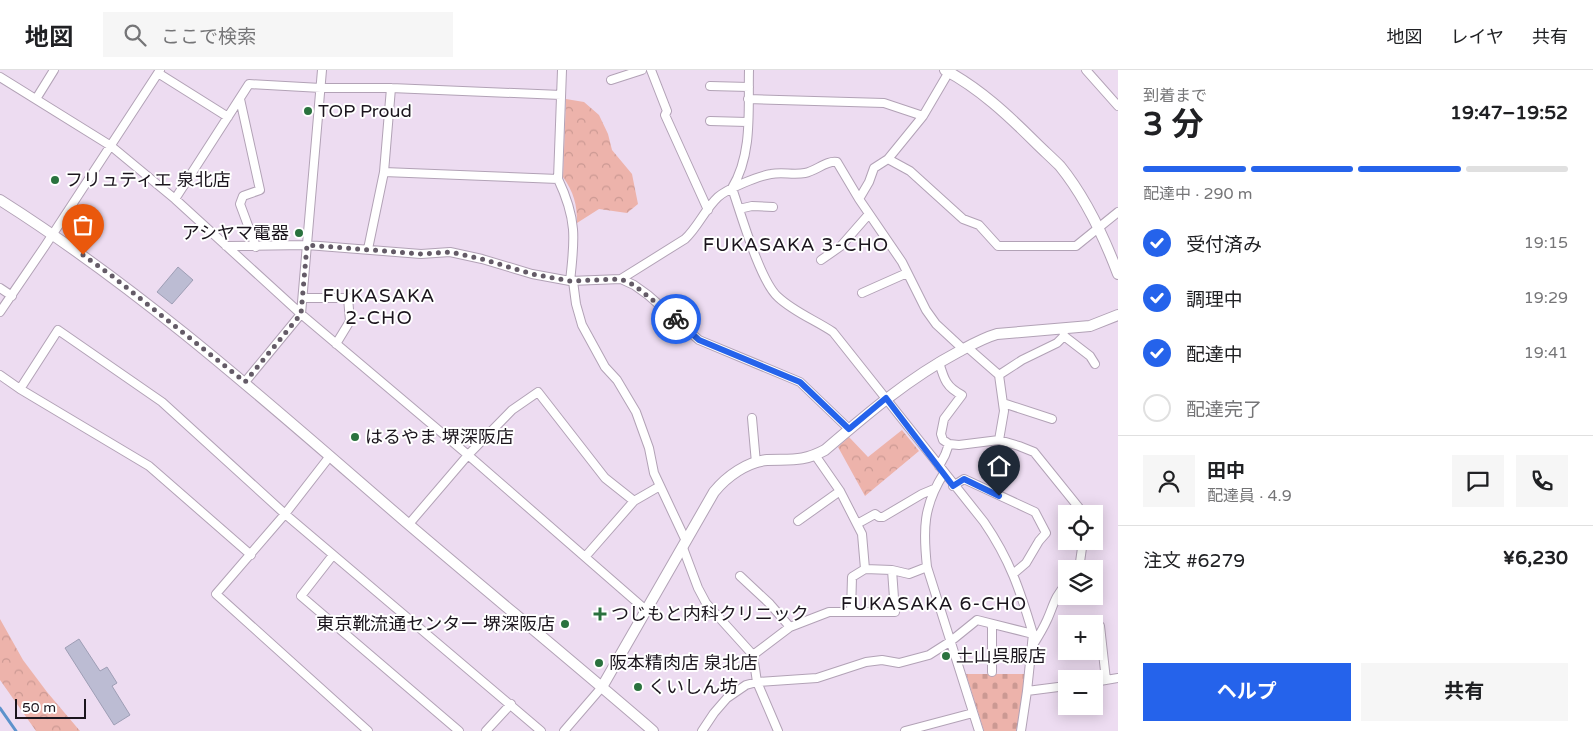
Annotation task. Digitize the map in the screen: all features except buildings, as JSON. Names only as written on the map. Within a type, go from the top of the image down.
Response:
[{"type":"street","points":[[36,99],[54,70]]},
{"type":"street","points":[[245,382],[301,314],[322,70]]},
{"type":"street","points":[[562,70],[558,179],[568,199],[574,230],[571,281],[582,325],[605,367],[617,380],[636,412],[644,431],[654,472],[684,545],[698,588],[706,603],[753,655],[757,682],[778,731]]},
{"type":"street","points":[[611,80],[642,70]]},
{"type":"street","points":[[652,70],[667,111],[665,114],[708,210]]},
{"type":"street","points":[[749,70],[747,147],[737,179],[732,188],[762,272],[770,288],[778,297],[805,316],[819,322],[833,332],[953,486],[984,522],[1001,547],[1023,600],[1033,634],[1027,691],[1020,731]]},
{"type":"street","points":[[1086,70],[1118,106]]},
{"type":"street","points":[[0,312],[159,71],[228,117]]},
{"type":"street","points":[[858,199],[869,182],[874,168],[888,159],[923,116],[948,71],[982,94],[1010,117],[1060,167],[1089,210],[1118,274]]},
{"type":"street","points":[[0,77],[111,146],[175,199],[301,314],[468,455],[647,611]]},
{"type":"street","points":[[175,199],[250,84],[561,95]]},
{"type":"street","points":[[710,86],[748,87]]},
{"type":"street","points":[[368,249],[384,172],[391,88]]},
{"type":"street","points":[[240,98],[260,190],[243,196],[240,204],[256,247]]},
{"type":"street","points":[[748,99],[884,103],[923,116]]},
{"type":"street","points":[[710,122],[747,122]]},
{"type":"street","points":[[888,159],[910,171],[963,219],[979,225],[998,246],[1076,246],[1118,212]]},
{"type":"street","points":[[621,279],[685,239],[692,233],[719,196],[732,188],[770,174],[805,173],[833,161],[837,162],[841,166],[858,199],[893,248],[926,310],[936,324],[999,375],[1004,411],[1000,440]]},
{"type":"street","points":[[384,172],[558,179]]},
{"type":"street","points":[[0,200],[53,234],[112,276],[245,382],[653,731]]},
{"type":"street","points":[[739,209],[773,206]]},
{"type":"street","points":[[821,260],[841,246],[869,214]]},
{"type":"street","points":[[226,246],[307,245],[422,254],[450,252],[482,259],[532,274],[571,281],[621,279],[648,295],[699,340],[800,382],[849,429]]},
{"type":"street","points":[[862,293],[907,273]]},
{"type":"street","points":[[0,288],[12,296]]},
{"type":"street","points":[[303,298],[348,298],[350,322],[336,344]]},
{"type":"street","points":[[564,731],[602,687],[720,483],[750,464],[766,460],[799,460],[825,450],[886,398],[939,362],[986,337],[997,334],[1063,332],[1090,326],[1118,315]]},
{"type":"street","points":[[20,389],[58,330],[162,402],[285,514],[541,731]]},
{"type":"street","points":[[1063,332],[1090,356],[1095,364]]},
{"type":"street","points":[[999,375],[1022,360],[1056,343],[1063,332]]},
{"type":"street","points":[[939,362],[947,384],[962,395],[944,419],[941,434],[943,440],[949,444],[959,445],[1000,440],[1034,452],[1077,505]]},
{"type":"street","points":[[0,375],[20,389],[149,466],[251,555]]},
{"type":"street","points":[[409,524],[468,455],[512,410],[538,392],[605,478],[634,501]]},
{"type":"street","points":[[1003,403],[1052,418]]},
{"type":"street","points":[[752,418],[756,463]]},
{"type":"street","points":[[949,444],[924,524],[927,567],[979,731]]},
{"type":"street","points":[[815,455],[840,491],[862,534],[866,569]]},
{"type":"street","points":[[330,456],[285,514],[216,594],[368,731]]},
{"type":"street","points":[[953,486],[964,479],[1035,512],[1046,533],[1026,563],[1013,574]]},
{"type":"street","points":[[585,557],[634,501],[660,486]]},
{"type":"street","points":[[857,524],[875,514],[884,518],[922,494],[934,489]]},
{"type":"street","points":[[798,521],[840,491]]},
{"type":"street","points":[[333,555],[301,596],[460,731]]},
{"type":"street","points":[[851,612],[852,577],[866,569],[892,570],[909,574],[927,567]]},
{"type":"street","points":[[753,655],[790,627],[829,612],[895,612],[892,570]]},
{"type":"street","points":[[740,576],[770,604],[790,627]]},
{"type":"street","points":[[1031,649],[1047,621],[1054,600],[1058,595]]},
{"type":"street","points":[[702,731],[727,698],[746,685],[757,682],[818,678],[850,666],[874,661],[882,660],[899,663],[929,655],[951,641],[977,620],[1033,634]]},
{"type":"street","points":[[992,624],[992,672]]},
{"type":"street","points":[[1103,653],[1106,680]]},
{"type":"street","points":[[1103,680],[1118,678]]},
{"type":"street","points":[[1027,691],[1058,687]]},
{"type":"street","points":[[486,731],[511,704]]},
{"type":"street","points":[[905,731],[973,713]]},
{"type":"green space","points":[[566,99],[584,102],[599,115],[608,134],[612,150],[632,174],[638,204],[627,213],[599,209],[577,223],[574,199],[563,177]]},
{"type":"green space","points":[[902,430],[919,451],[865,496],[838,447],[849,437],[868,457]]},
{"type":"green space","points":[[0,619],[23,660],[80,731],[36,731],[0,680]]},
{"type":"green space","points":[[966,674],[1024,674],[1024,691],[1016,731],[984,731]]},
{"type":"waterway","points":[[0,708],[16,731]]},
{"type":"way so far","points":[[83,255],[245,382],[301,314],[307,245],[422,254],[450,252],[482,259],[532,274],[570,281],[621,279],[648,295],[676,319]]},
{"type":"place","name":"TOP Proud","points":[[308,111]]},
{"type":"place","name":"フリュティエ 泉北店","points":[[55,180]]},
{"type":"place","name":"アシヤマ電器","points":[[299,233]]},
{"type":"place","name":"はるやま 堺深阪店","points":[[355,437]]},
{"type":"place","name":"つじもと内科クリニック","points":[[600,614]]},
{"type":"place","name":"東京靴流通センター 堺深阪店","points":[[565,624]]},
{"type":"place","name":"土山呉服店","points":[[946,656]]},
{"type":"place","name":"阪本精肉店 泉北店","points":[[599,663]]},
{"type":"place","name":"くいしん坊","points":[[638,687]]},
{"type":"district","name":"FUKASAKA 3-CHO","points":[[796,244]]},
{"type":"district","name":"FUKASAKA 2-CHO","points":[[379,306]]},
{"type":"district","name":"FUKASAKA 6-CHO","points":[[934,603]]},
{"type":"route","points":[[676,319],[699,340],[800,382],[849,429],[886,398],[953,486],[964,479],[999,496]]}]
